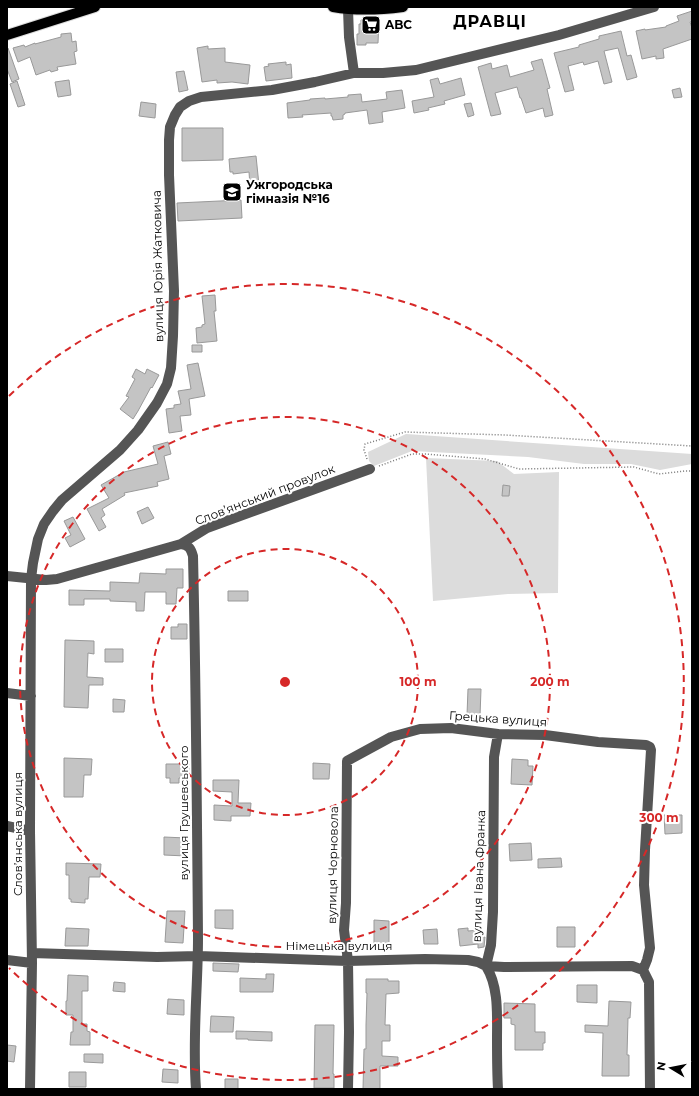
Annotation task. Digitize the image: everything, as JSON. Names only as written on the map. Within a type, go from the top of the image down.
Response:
[{"type":"main road","points":[[7,35],[95,7]]},
{"type":"main road","points":[[333,7],[377,10],[403,7]]},
{"type":"street","name":"вулиця Юрія Жатковича","points":[[31,579],[38,539],[44,524],[53,511],[62,500],[120,450],[138,430],[157,403],[167,384],[171,368],[174,336],[174,291],[169,175],[170,127],[180,107],[189,101],[201,97],[272,90],[354,73],[383,73],[416,70],[559,35],[654,7]]},
{"type":"street","points":[[348,9],[349,37],[354,73]]},
{"type":"street","name":"Словʼянський провулок","points":[[7,576],[46,580],[57,579],[181,544],[207,528],[370,469]]},
{"type":"street","name":"вулиця Грушевського","points":[[181,544],[187,545],[193,556],[196,682],[198,956],[194,1070],[196,1089]]},
{"type":"street","name":"Словʼянська вулиця","points":[[30,1089],[32,958],[30,831],[31,579]]},
{"type":"street","points":[[7,692],[31,696]]},
{"type":"street","name":"Грецька вулиця","points":[[347,761],[390,738],[420,729],[451,728],[498,734],[545,735],[598,742],[646,745],[650,747],[644,857],[645,892],[650,948],[643,970]]},
{"type":"street","name":"вулиця Івана Франка","points":[[486,966],[491,945],[493,912],[494,757],[498,734]]},
{"type":"street","name":"вулиця Чорновола","points":[[347,761],[346,903],[344,930],[348,961],[348,1089]]},
{"type":"street","points":[[7,826],[30,831]]},
{"type":"street","name":"Німецька вулиця","points":[[7,960],[32,958],[198,956],[348,961],[425,959],[468,960],[478,962],[486,966],[504,967],[632,966],[643,970]]},
{"type":"street","points":[[486,966],[491,975],[497,1010],[498,1089]]},
{"type":"street","points":[[643,970],[648,982],[650,1089]]},
{"type":"path","points":[[692,446],[505,435],[405,432],[366,444],[364,450],[370,469],[412,454],[426,454],[485,459],[519,469],[634,467],[659,474],[692,471]]},
{"type":"shaded area","points":[[406,434],[692,454],[692,464],[660,470],[631,464],[584,464],[528,457],[412,451],[374,466],[369,461],[368,452]]},
{"type":"shaded area","points":[[426,458],[497,461],[514,474],[559,472],[558,593],[508,594],[433,601]]},
{"type":"building","points":[[692,11],[692,21],[690,22],[692,28],[692,39],[663,49],[664,58],[656,59],[656,56],[642,59],[636,31],[666,27],[679,21],[677,16]]},
{"type":"building","points":[[361,20],[379,20],[378,43],[357,45],[357,34],[359,34],[359,24],[361,24]]},
{"type":"building","points":[[621,31],[627,56],[631,55],[637,77],[627,80],[618,48],[604,51],[612,82],[604,84],[598,61],[584,65],[583,62],[568,66],[574,90],[565,92],[554,53],[579,47],[579,45],[599,39],[599,36]]},
{"type":"building","points":[[71,33],[72,42],[76,41],[77,51],[74,52],[76,64],[57,67],[58,70],[51,72],[50,70],[36,75],[30,57],[18,62],[13,48],[24,45],[25,47],[61,37],[61,34]]},
{"type":"building","points":[[208,46],[208,49],[225,48],[225,62],[250,65],[248,84],[232,82],[217,83],[217,80],[202,82],[197,48]]},
{"type":"building","points":[[7,48],[19,79],[12,82],[7,69]]},
{"type":"building","points":[[542,59],[550,88],[547,89],[553,115],[545,117],[543,108],[526,113],[517,87],[495,93],[501,114],[491,116],[478,67],[491,63],[492,69],[507,65],[510,77],[534,70],[531,62]]},
{"type":"building","points":[[286,62],[286,65],[291,64],[292,78],[266,81],[264,67],[269,66],[268,64]]},
{"type":"building","points":[[184,71],[188,90],[179,92],[176,72]]},
{"type":"building","points":[[438,78],[440,84],[461,78],[465,95],[444,101],[445,104],[428,108],[429,110],[414,113],[412,101],[434,97],[430,80]]},
{"type":"building","points":[[69,80],[71,95],[58,97],[55,82]]},
{"type":"building","points":[[17,81],[25,105],[18,107],[10,84]]},
{"type":"building","points":[[680,88],[682,97],[674,98],[672,90]]},
{"type":"building","points":[[402,90],[405,108],[382,112],[383,122],[369,124],[367,110],[345,113],[343,115],[343,119],[333,120],[331,113],[302,115],[303,117],[288,118],[287,103],[310,99],[348,97],[348,95],[361,94],[362,102],[387,99],[386,92]]},
{"type":"building","points":[[141,102],[156,104],[155,118],[139,116]]},
{"type":"building","points":[[471,103],[474,115],[468,117],[464,104]]},
{"type":"building","points":[[182,128],[223,128],[223,160],[182,161]]},
{"type":"building","points":[[256,156],[259,185],[250,186],[249,172],[233,174],[233,172],[230,172],[229,159]]},
{"type":"building","points":[[241,200],[242,218],[178,221],[177,203]]},
{"type":"building","points":[[215,295],[216,311],[214,311],[217,341],[197,343],[196,328],[202,327],[202,325],[205,324],[202,296]]},
{"type":"building","points":[[192,345],[202,345],[202,352],[192,352]]},
{"type":"building","points":[[198,363],[205,396],[189,399],[191,415],[180,416],[182,431],[169,433],[166,409],[174,408],[174,405],[181,404],[178,391],[191,389],[187,365]]},
{"type":"building","points":[[136,369],[145,374],[147,369],[159,375],[133,419],[120,409],[129,397],[126,396],[135,379],[132,377]]},
{"type":"building","points":[[168,442],[171,454],[164,456],[169,479],[157,482],[158,486],[124,493],[125,495],[102,509],[105,515],[101,518],[106,527],[99,531],[87,509],[109,498],[101,485],[124,472],[158,464],[153,446]]},
{"type":"building","points":[[503,485],[510,486],[509,496],[502,496]]},
{"type":"building","points":[[148,507],[154,518],[142,524],[137,512]]},
{"type":"building","points":[[73,517],[85,539],[70,547],[65,538],[71,535],[64,521]]},
{"type":"building","points":[[166,569],[183,569],[183,588],[177,588],[176,604],[166,604],[166,592],[145,592],[144,611],[136,611],[136,602],[110,601],[110,599],[84,599],[84,605],[69,605],[69,590],[110,591],[110,582],[139,583],[140,573],[166,574]]},
{"type":"building","points":[[228,591],[248,591],[248,601],[228,601]]},
{"type":"building","points":[[178,624],[187,624],[187,639],[171,639],[171,627],[178,627]]},
{"type":"building","points":[[65,640],[94,641],[94,654],[88,653],[87,677],[103,678],[103,685],[89,685],[88,708],[64,707]]},
{"type":"building","points":[[105,649],[123,649],[123,662],[105,662]]},
{"type":"building","points":[[468,689],[481,689],[480,716],[467,715]]},
{"type":"building","points":[[113,699],[125,700],[124,712],[113,712]]},
{"type":"building","points":[[64,758],[92,759],[91,775],[84,775],[83,797],[64,797]]},
{"type":"building","points":[[512,759],[528,760],[528,766],[533,766],[532,785],[511,784]]},
{"type":"building","points":[[313,763],[330,764],[329,779],[313,779]]},
{"type":"building","points":[[166,764],[189,764],[189,778],[179,778],[179,783],[170,783],[170,778],[166,778]]},
{"type":"building","points":[[213,780],[239,780],[238,803],[251,803],[250,816],[231,816],[231,821],[214,820],[214,805],[232,806],[232,792],[213,791]]},
{"type":"building","points":[[664,815],[682,815],[682,833],[665,834]]},
{"type":"building","points":[[164,837],[186,838],[186,856],[164,855]]},
{"type":"building","points":[[531,843],[532,860],[510,861],[509,844]]},
{"type":"building","points":[[561,858],[562,867],[538,868],[538,859]]},
{"type":"building","points":[[66,863],[101,864],[100,877],[89,877],[88,899],[85,899],[85,903],[71,902],[71,899],[69,899],[69,875],[66,875]]},
{"type":"building","points":[[215,910],[233,910],[233,929],[215,928]]},
{"type":"building","points":[[167,911],[185,911],[183,943],[165,942]]},
{"type":"building","points":[[374,920],[389,921],[389,943],[374,943]]},
{"type":"building","points":[[557,927],[575,927],[575,947],[557,947]]},
{"type":"building","points":[[66,928],[89,929],[88,946],[65,946]]},
{"type":"building","points":[[468,928],[468,931],[480,930],[481,937],[485,937],[484,947],[478,948],[478,944],[460,946],[458,929]]},
{"type":"building","points":[[437,929],[438,944],[424,944],[423,930]]},
{"type":"building","points":[[213,963],[239,964],[238,972],[213,971]]},
{"type":"building","points":[[266,974],[274,974],[273,992],[240,992],[240,978],[266,979]]},
{"type":"building","points":[[68,975],[88,976],[88,991],[82,991],[82,1024],[87,1024],[87,1031],[90,1032],[90,1045],[70,1045],[71,1032],[73,1032],[73,1015],[66,1015]]},
{"type":"building","points":[[366,979],[388,979],[388,981],[399,981],[399,993],[386,994],[385,1025],[390,1025],[390,1041],[382,1041],[382,1056],[398,1057],[398,1066],[380,1066],[380,1089],[363,1089],[364,1049],[366,1049]]},
{"type":"building","points":[[114,982],[125,983],[125,992],[113,991]]},
{"type":"building","points":[[577,985],[597,985],[597,1003],[577,1002]]},
{"type":"building","points":[[168,999],[184,1000],[184,1015],[167,1014]]},
{"type":"building","points":[[609,1001],[631,1002],[630,1018],[628,1018],[627,1055],[629,1055],[629,1076],[602,1076],[603,1033],[585,1032],[585,1025],[608,1026]]},
{"type":"building","points":[[504,1003],[535,1004],[535,1032],[545,1032],[545,1043],[543,1043],[543,1050],[515,1050],[515,1025],[511,1024],[511,1018],[504,1018]]},
{"type":"building","points":[[211,1016],[234,1017],[233,1032],[210,1032]]},
{"type":"building","points":[[315,1025],[334,1025],[334,1088],[314,1088]]},
{"type":"building","points":[[236,1031],[272,1032],[272,1041],[236,1039]]},
{"type":"building","points":[[7,1045],[16,1046],[14,1062],[7,1061]]},
{"type":"building","points":[[84,1054],[103,1054],[103,1063],[84,1062]]},
{"type":"building","points":[[163,1069],[178,1070],[178,1083],[162,1082]]},
{"type":"building","points":[[69,1072],[86,1072],[86,1087],[69,1087]]},
{"type":"building","points":[[225,1079],[238,1079],[238,1089],[225,1089]]},
{"type":"place","name":"ABC","points":[[371,25]]},
{"type":"place","name":"Ужгородська гімназія №16","points":[[232,192]]},
{"type":"district","name":"ДРАВЦІ","points":[[490,21]]}]
